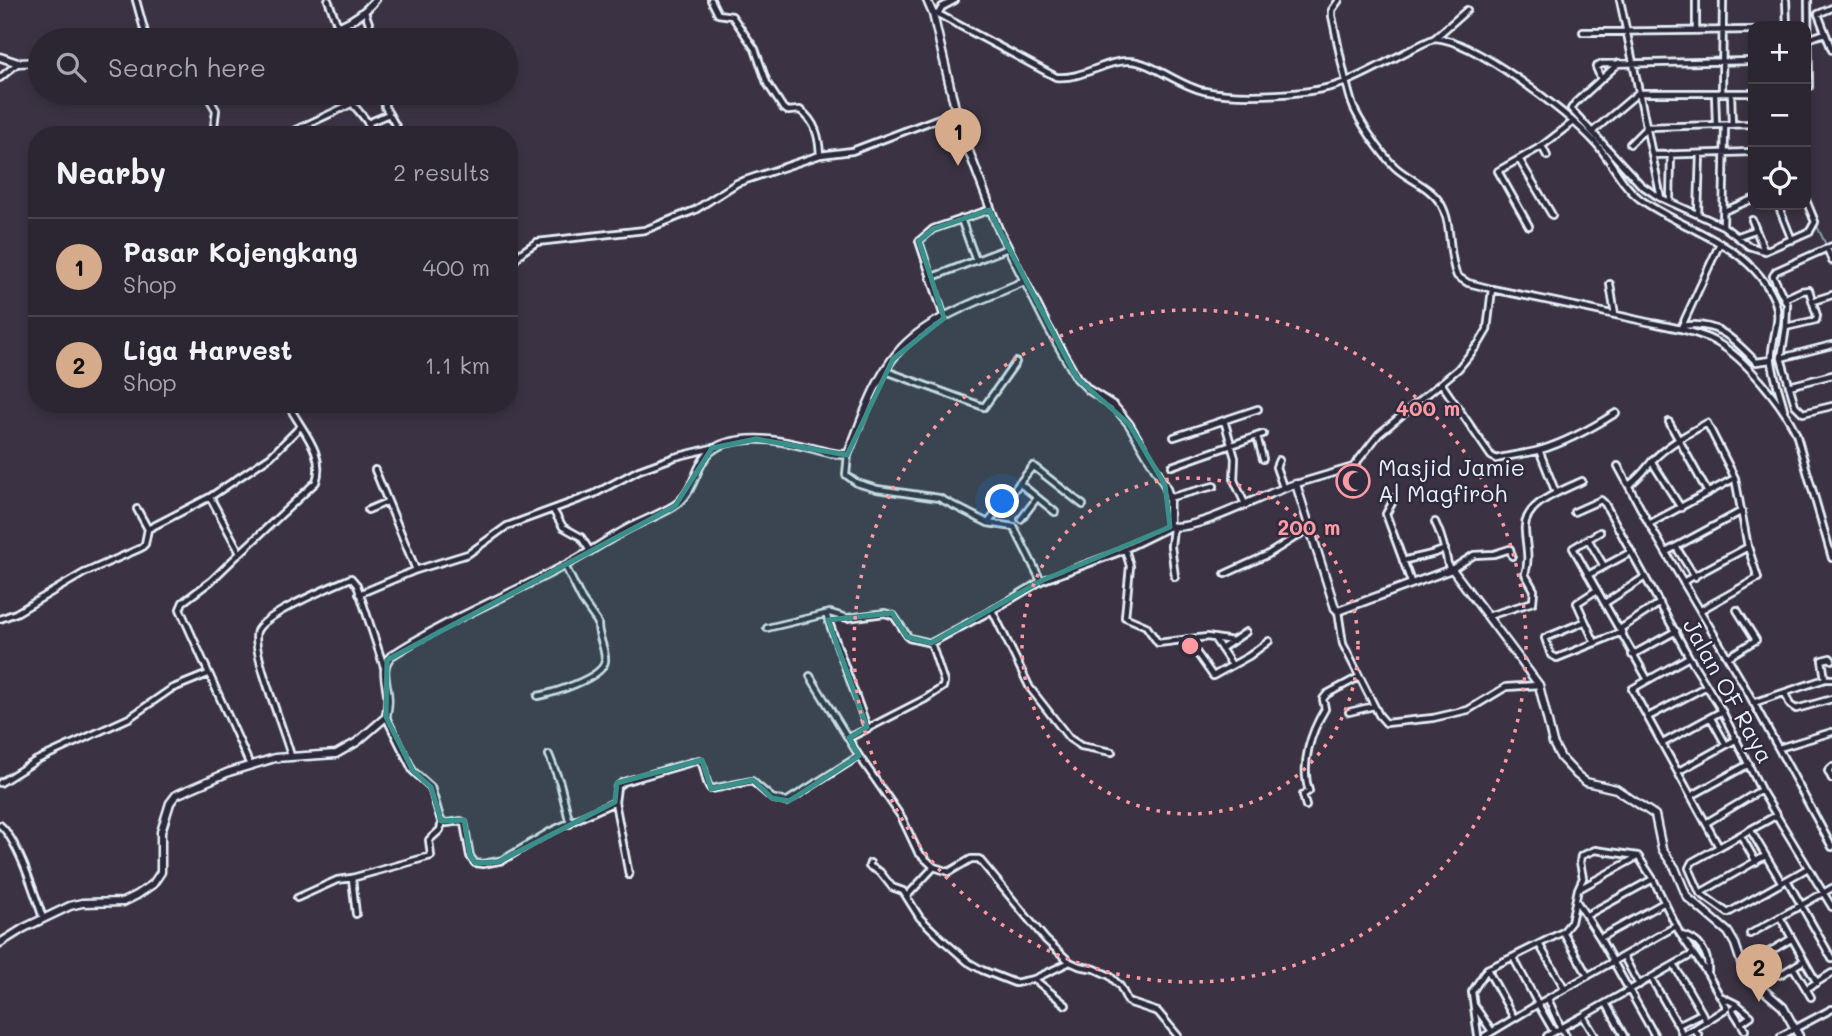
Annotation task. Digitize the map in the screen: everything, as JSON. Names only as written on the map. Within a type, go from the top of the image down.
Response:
[{"type":"street","points":[[136,0],[144,28]]},
{"type":"street","points":[[328,0],[338,26],[365,12],[374,0]]},
{"type":"street","points":[[711,0],[719,14],[732,16],[746,34],[755,49],[767,83],[783,108],[787,111],[800,110],[811,120],[818,135],[820,155]]},
{"type":"street","points":[[927,0],[935,14],[955,112],[989,210],[1077,378],[1089,390],[1114,406],[1129,424],[1165,485],[1168,524],[1172,528],[1175,578]]},
{"type":"street","points":[[935,14],[956,0]]},
{"type":"street","points":[[1339,0],[1332,10],[1332,16],[1353,106],[1381,151],[1396,168],[1439,200],[1446,212],[1452,261],[1457,276],[1468,283],[1492,289],[1681,328],[1713,341],[1724,347],[1784,409]]},
{"type":"street","points":[[1620,0],[1661,198]]},
{"type":"street","points":[[1696,0],[1696,31]]},
{"type":"street","points":[[1723,0],[1723,93]]},
{"type":"street","points":[[1786,0],[1787,21]]},
{"type":"street","points":[[1808,0],[1808,21]]},
{"type":"street","points":[[1832,8],[1818,14],[1832,50]]},
{"type":"street","points":[[935,14],[1056,77],[1072,76],[1130,61],[1146,65],[1192,88],[1208,92],[1272,94],[1322,89],[1347,82],[1435,38],[1468,10]]},
{"type":"street","points":[[365,12],[371,28]]},
{"type":"street","points":[[1583,32],[1748,30]]},
{"type":"street","points":[[1811,38],[1825,33]]},
{"type":"street","points":[[1435,38],[1485,56],[1592,139],[1628,189],[1642,200],[1720,243],[1752,267],[1774,299],[1778,320],[1771,360],[1784,409],[1796,433],[1832,558]]},
{"type":"street","points":[[0,57],[18,63],[28,63]]},
{"type":"street","points":[[1601,79],[1597,65],[1748,61]]},
{"type":"street","points":[[0,78],[18,63]]},
{"type":"street","points":[[1619,63],[1571,107],[1641,185],[1661,198],[1723,226],[1749,246],[1765,251],[1810,231],[1815,222],[1810,210]]},
{"type":"street","points":[[1592,132],[1638,93],[1748,93]]},
{"type":"street","points":[[1715,93],[1716,124]]},
{"type":"street","points":[[1731,93],[1732,125]]},
{"type":"street","points":[[213,105],[216,110],[214,126]]},
{"type":"street","points":[[304,126],[349,105]]},
{"type":"street","points":[[352,105],[371,126]]},
{"type":"street","points":[[385,105],[396,126]]},
{"type":"street","points":[[518,255],[534,243],[645,230],[695,210],[737,183],[820,155],[852,151],[955,112]]},
{"type":"street","points":[[370,122],[389,114]]},
{"type":"street","points":[[1529,226],[1498,171],[1542,146],[1573,122]]},
{"type":"street","points":[[1630,144],[1647,127],[1748,124]]},
{"type":"street","points":[[1723,226],[1725,125]]},
{"type":"street","points":[[1639,136],[1650,142]]},
{"type":"street","points":[[1542,146],[1547,156]]},
{"type":"street","points":[[1653,155],[1748,152]]},
{"type":"street","points":[[1670,201],[1671,154]]},
{"type":"street","points":[[1698,215],[1700,154]]},
{"type":"street","points":[[1519,159],[1552,215]]},
{"type":"street","points":[[1724,212],[1748,201]]},
{"type":"street","points":[[944,318],[919,241],[933,229],[989,210]]},
{"type":"street","points":[[1780,210],[1792,240]]},
{"type":"street","points":[[961,219],[976,261]]},
{"type":"street","points":[[1752,220],[1765,251]]},
{"type":"street","points":[[1737,236],[1755,230]]},
{"type":"street","points":[[1681,328],[1720,243]]},
{"type":"street","points":[[1832,261],[1830,247],[1773,272],[1786,298],[1786,327],[1781,358],[1795,405],[1803,413],[1832,406]]},
{"type":"street","points":[[930,278],[1008,248]]},
{"type":"street","points":[[1025,281],[944,318],[901,348],[886,370],[848,454],[846,474],[857,483],[877,489],[939,498],[988,523],[1012,525],[1016,528],[1041,581]]},
{"type":"street","points":[[1610,284],[1615,315]]},
{"type":"street","points":[[767,628],[826,614],[835,613],[846,618],[890,614],[909,638],[931,643],[1041,581],[1172,528],[1213,518],[1283,487],[1353,467],[1378,435],[1458,369],[1480,342],[1487,330],[1492,289]]},
{"type":"street","points":[[1786,298],[1806,289],[1811,294],[1816,320],[1786,327]]},
{"type":"street","points":[[1813,301],[1832,295]]},
{"type":"street","points":[[1681,328],[1694,324],[1714,328],[1730,335],[1756,362],[1771,360]]},
{"type":"street","points":[[1781,358],[1832,345]]},
{"type":"street","points":[[886,370],[984,407],[1016,362]]},
{"type":"street","points":[[1789,386],[1832,375]]},
{"type":"street","points":[[1441,383],[1491,456],[1496,459],[1539,450],[1593,427],[1616,413]]},
{"type":"street","points":[[1174,437],[1258,409]]},
{"type":"street","points":[[250,765],[180,608],[183,602],[211,581],[316,482],[320,463],[317,453],[293,413]]},
{"type":"street","points":[[1224,420],[1235,458],[1234,480],[1245,504]]},
{"type":"street","points":[[1669,422],[1708,493]]},
{"type":"street","points":[[1629,485],[1679,440],[1707,423],[1735,478],[1748,547],[1758,578],[1701,610]]},
{"type":"street","points":[[148,529],[210,497],[271,456],[300,427]]},
{"type":"street","points":[[1172,466],[1263,434]]},
{"type":"street","points":[[1257,436],[1263,459]]},
{"type":"street","points":[[359,594],[416,570],[468,554],[507,526],[607,489],[639,470],[675,457],[727,443],[756,439],[848,454]]},
{"type":"street","points":[[385,670],[386,662],[391,656],[416,641],[565,566],[679,503],[712,448]]},
{"type":"street","points":[[1539,450],[1556,494]]},
{"type":"street","points":[[1279,460],[1276,467],[1283,487]]},
{"type":"street","points":[[1652,462],[1681,508]]},
{"type":"street","points":[[988,523],[1033,466],[1083,505]]},
{"type":"street","points":[[1618,466],[1728,657],[1832,847]]},
{"type":"street","points":[[375,470],[416,570]]},
{"type":"street","points":[[1649,524],[1735,478]]},
{"type":"street","points":[[1488,616],[1535,600],[1534,590],[1525,574],[1529,563],[1525,522],[1528,512],[1583,481]]},
{"type":"street","points":[[1019,484],[1055,512]]},
{"type":"street","points":[[1296,484],[1338,611],[1341,638],[1384,722],[1399,723],[1468,710],[1506,687],[1539,684]]},
{"type":"street","points":[[1168,498],[1214,486]]},
{"type":"street","points":[[210,497],[240,553]]},
{"type":"street","points":[[1021,519],[1037,498]]},
{"type":"street","points":[[1392,498],[1386,514],[1411,582]]},
{"type":"street","name":"Jalan OF Raya","points":[[1574,512],[1601,500],[1605,504],[1689,657],[1722,711],[1761,789],[1832,907]]},
{"type":"street","points":[[368,510],[387,502]]},
{"type":"street","points":[[0,619],[16,614],[84,573],[141,548],[145,544],[148,529],[137,509]]},
{"type":"street","points":[[553,510],[563,527],[581,537],[590,551]]},
{"type":"street","points":[[1666,552],[1742,511]]},
{"type":"street","points":[[1435,522],[1445,541],[1450,568],[1539,684],[1553,743],[1561,758],[1586,782],[1621,792],[1655,815],[1662,849],[1675,868],[1687,897],[1728,932],[1745,974],[1776,999],[1799,1036]]},
{"type":"street","points":[[1225,574],[1267,555],[1311,528]]},
{"type":"street","points":[[1600,532],[1573,548],[1648,680]]},
{"type":"street","points":[[1588,539],[1604,566]]},
{"type":"street","points":[[1676,547],[1695,577]]},
{"type":"street","points":[[1683,582],[1748,547]]},
{"type":"street","points":[[1125,549],[1130,566],[1125,617],[1146,626],[1158,643],[1214,638],[1233,641]]},
{"type":"street","points":[[1403,561],[1445,549]]},
{"type":"street","points":[[1338,611],[1450,568],[1474,555],[1494,554],[1507,549],[1512,556]]},
{"type":"street","points":[[1588,575],[1631,552]]},
{"type":"street","points":[[538,696],[587,678],[603,667],[605,662],[597,632],[598,623],[582,600],[565,566]]},
{"type":"street","points":[[291,756],[259,658],[257,631],[298,602],[351,578],[357,584],[385,670],[388,698],[386,717],[414,773],[430,788],[442,822],[440,830],[429,840],[431,856],[352,878],[341,878],[297,898]]},
{"type":"street","points":[[1605,603],[1645,578]]},
{"type":"street","points":[[1595,643],[1577,603],[1597,590]]},
{"type":"street","points":[[1584,622],[1546,636],[1551,655],[1557,658],[1595,643],[1621,630],[1660,603]]},
{"type":"street","points":[[992,610],[1030,688],[1069,738],[1081,746],[1112,752]]},
{"type":"street","points":[[1728,657],[1756,640],[1737,610]]},
{"type":"street","points":[[826,614],[867,727]]},
{"type":"street","points":[[1632,655],[1676,631]]},
{"type":"street","points":[[1221,649],[1246,632]]},
{"type":"street","points":[[1214,638],[1232,665]]},
{"type":"street","points":[[1186,639],[1213,676],[1269,641]]},
{"type":"street","points":[[849,738],[943,687],[944,682],[931,643]]},
{"type":"street","points":[[1689,657],[1632,689],[1719,847]]},
{"type":"street","points":[[1825,679],[1822,660],[1832,660]]},
{"type":"street","points":[[0,783],[37,760],[130,719],[174,687],[208,674]]},
{"type":"street","points":[[810,676],[902,818],[915,848],[924,859],[934,867],[949,872],[969,860],[979,859],[1046,940],[1070,961],[1110,976],[1130,1003],[1158,1012],[1178,1036]]},
{"type":"street","points":[[1306,806],[1303,795],[1309,790],[1306,772],[1308,749],[1316,722],[1325,709],[1323,699],[1327,694],[1359,677]]},
{"type":"street","points":[[1753,703],[1832,679]]},
{"type":"street","points":[[1648,717],[1707,686]]},
{"type":"street","points":[[1785,693],[1790,705],[1797,709],[1832,699]]},
{"type":"street","points":[[1349,712],[1374,706]]},
{"type":"street","points":[[1663,743],[1722,711]]},
{"type":"street","points":[[0,943],[43,918],[79,903],[111,904],[126,901],[153,884],[160,874],[161,832],[173,797],[199,783],[250,765],[291,756],[312,757],[340,752],[370,733],[386,717]]},
{"type":"street","points":[[1710,718],[1726,745]]},
{"type":"street","points":[[1779,748],[1832,732]]},
{"type":"street","points":[[1679,771],[1737,739]]},
{"type":"street","points":[[549,755],[560,783],[570,824]]},
{"type":"street","points":[[629,875],[615,802],[617,787],[623,782],[699,760],[703,764],[706,782],[711,789],[752,781],[772,798],[786,802],[859,755]]},
{"type":"street","points":[[1691,796],[1749,764]]},
{"type":"street","points":[[1832,767],[1828,771],[1832,779]]},
{"type":"street","points":[[1706,823],[1761,789]]},
{"type":"street","points":[[442,822],[463,822],[470,856],[475,863],[484,864],[503,860],[537,839],[615,802]]},
{"type":"street","points":[[1777,815],[1689,865],[1700,894],[1729,913],[1808,867]]},
{"type":"street","points":[[0,825],[17,853],[43,918]]},
{"type":"street","points":[[1751,831],[1765,856],[1802,905],[1831,957]]},
{"type":"street","points":[[1741,836],[1756,862]]},
{"type":"street","points":[[1478,1036],[1472,1002],[1473,990],[1487,969],[1563,932],[1571,922],[1583,878],[1580,858],[1584,853],[1595,850],[1638,856],[1653,878],[1680,934],[1745,1030]]},
{"type":"street","points":[[1578,889],[1638,856]]},
{"type":"street","points":[[1700,894],[1765,856]]},
{"type":"street","points":[[870,863],[869,866],[880,872],[891,887],[901,890],[920,918],[968,962],[1015,984],[1034,979],[1070,961]]},
{"type":"street","points":[[906,896],[934,867]]},
{"type":"street","points":[[352,878],[356,914]]},
{"type":"street","points":[[1587,915],[1653,878]]},
{"type":"street","points":[[1750,934],[1832,888]]},
{"type":"street","points":[[1576,901],[1614,961],[1655,1036]]},
{"type":"street","points":[[1600,938],[1665,902]]},
{"type":"street","points":[[1780,917],[1817,982]]},
{"type":"street","points":[[1485,1036],[1491,1030],[1676,926]]},
{"type":"street","points":[[1563,932],[1588,976]]},
{"type":"street","points":[[1680,934],[1694,939],[1703,949],[1708,963],[1707,973]]},
{"type":"street","points":[[1757,958],[1791,939]]},
{"type":"street","points":[[1539,944],[1565,989]]},
{"type":"street","points":[[1547,1036],[1693,954]]},
{"type":"street","points":[[1513,957],[1554,1032]]},
{"type":"street","points":[[1624,957],[1639,985]]},
{"type":"street","points":[[1780,975],[1803,961]]},
{"type":"street","points":[[1674,965],[1706,1022]]},
{"type":"street","points":[[1793,967],[1811,997]]},
{"type":"street","points":[[1487,969],[1514,1018]]},
{"type":"street","points":[[1806,989],[1832,974]]},
{"type":"street","points":[[1651,978],[1682,1035],[1738,1005]]},
{"type":"street","points":[[1034,979],[1066,1006]]},
{"type":"street","points":[[1720,996],[1738,1005],[1751,1016],[1741,1023]]},
{"type":"street","points":[[1548,999],[1566,1036]]},
{"type":"street","points":[[1472,1002],[1491,1030]]},
{"type":"street","points":[[1606,1003],[1624,1036]]},
{"type":"street","points":[[1781,1036],[1832,1009]]},
{"type":"street","points":[[1678,1026],[1702,1013]]},
{"type":"street","points":[[1583,1016],[1595,1036]]},
{"type":"street","points":[[1694,1029],[1699,1036]]},
{"type":"highlighted area","points":[[989,210],[1077,378],[1129,424],[1165,485],[1170,527],[1041,581],[931,643],[907,637],[892,613],[828,620],[867,727],[849,738],[859,756],[789,801],[772,798],[753,780],[711,789],[702,760],[617,783],[615,802],[498,862],[475,863],[470,856],[464,820],[441,821],[431,787],[413,771],[386,717],[387,660],[675,506],[712,448],[756,439],[847,455],[893,359],[944,318],[919,241],[933,229]]},
{"type":"waterway","points":[[1816,224],[1827,247]]},
{"type":"place","name":"Pasar Kojengkang","points":[[958,166]]},
{"type":"place","name":"Masjid Jamie Al Magfiroh","points":[[1353,481]]},
{"type":"place","name":"Liga Harvest","points":[[1759,1002]]}]
